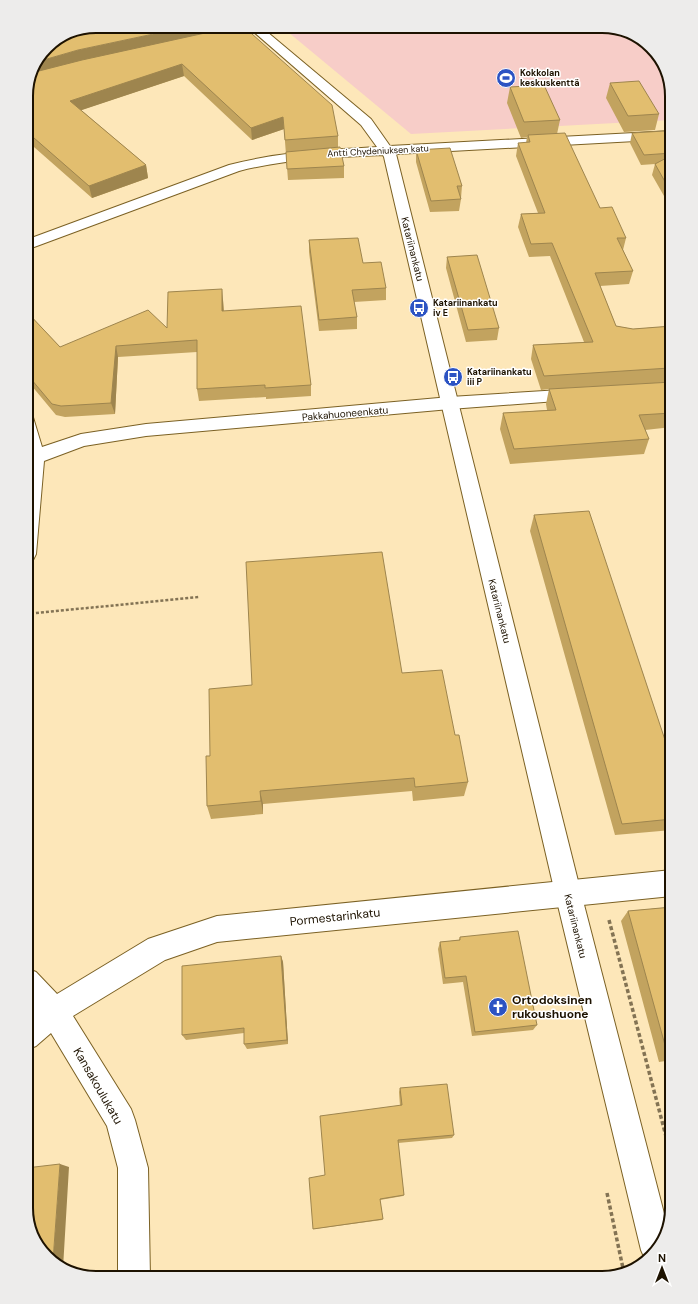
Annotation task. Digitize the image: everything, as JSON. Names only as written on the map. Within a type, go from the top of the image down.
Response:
[{"type":"street","points":[[204,40],[231,33]]},
{"type":"street","name":"Katariinankatu","points":[[262,33],[366,122],[391,157],[568,893],[655,1241]]},
{"type":"street","name":"Antti Chydeniuksen katu","points":[[33,242],[254,162],[303,155],[665,134]]},
{"type":"street","name":"Pakkahuoneenkatu","points":[[33,461],[81,440],[146,430],[450,403],[594,394]]},
{"type":"street","name":"Pormestarinkatu","points":[[33,1030],[54,1011],[158,950],[217,929],[665,884]]},
{"type":"street","name":"Kansakoulukatu","points":[[33,989],[54,1011],[120,1120],[133,1168],[134,1271]]},
{"type":"path","points":[[33,613],[199,597]]},
{"type":"shaded area","name":"Kokkolan keskuskenttä","points":[[289,33],[614,34],[633,41],[652,58],[657,65],[664,84],[665,120],[411,134]]},
{"type":"building","points":[[96,33],[158,33],[78,50],[45,60],[65,41],[76,36]]},
{"type":"building","points":[[205,33],[251,33],[332,105],[338,136],[285,140],[283,117],[251,128],[182,64],[70,101],[146,165],[89,186],[33,137],[33,92],[35,80],[39,71]]},
{"type":"building","points":[[639,81],[659,114],[628,116],[610,83]]},
{"type":"building","points":[[544,85],[560,120],[524,122],[510,87]]},
{"type":"building","points":[[664,131],[665,154],[644,155],[632,133]]},
{"type":"building","points":[[565,133],[600,208],[612,207],[626,238],[617,238],[633,271],[595,273],[616,326],[633,329],[665,327],[665,368],[544,376],[533,345],[593,342],[552,243],[531,244],[521,214],[545,213],[518,143],[530,142],[528,135]]},
{"type":"building","points":[[340,147],[344,166],[287,169],[286,152]]},
{"type":"building","points":[[450,148],[462,186],[457,186],[461,199],[431,201],[416,150]]},
{"type":"building","points":[[665,159],[665,182],[655,164]]},
{"type":"building","points":[[358,238],[363,263],[381,262],[386,288],[352,290],[357,317],[319,320],[309,240]]},
{"type":"building","points":[[477,255],[499,328],[468,330],[447,257]]},
{"type":"building","points":[[222,289],[222,311],[301,306],[311,385],[265,388],[265,385],[197,389],[197,340],[116,346],[111,403],[61,406],[52,404],[33,381],[33,318],[60,347],[148,310],[167,328],[168,292]]},
{"type":"building","points":[[665,382],[665,413],[639,415],[649,439],[514,449],[503,413],[556,410],[549,389]]},
{"type":"building","points":[[589,511],[665,740],[665,820],[622,824],[534,515]]},
{"type":"building","points":[[382,552],[402,673],[442,670],[455,735],[459,735],[468,782],[415,787],[414,778],[260,791],[261,801],[207,806],[206,756],[210,756],[209,689],[252,685],[246,562]]},
{"type":"building","points":[[665,908],[665,1045],[628,911]]},
{"type":"building","name":"Ortodoksinen rukoushuone","points":[[518,931],[537,1025],[475,1032],[466,976],[445,978],[440,942],[460,940],[460,937]]},
{"type":"building","points":[[281,956],[287,1040],[244,1044],[244,1028],[182,1035],[182,966]]},
{"type":"building","points":[[447,1084],[454,1135],[398,1140],[404,1195],[380,1199],[383,1219],[313,1229],[309,1178],[325,1175],[320,1116],[402,1105],[400,1088]]},
{"type":"building","points":[[60,1164],[54,1254],[44,1243],[34,1220],[33,1167]]},
{"type":"place","name":"Kokkolan keskuskenttä","points":[[506,78]]},
{"type":"place","name":"Katariinankatu iv E","points":[[419,308]]},
{"type":"place","name":"Katariinankatu iii P","points":[[453,377]]},
{"type":"place","name":"Ortodoksinen rukoushuone","points":[[498,1007]]}]
